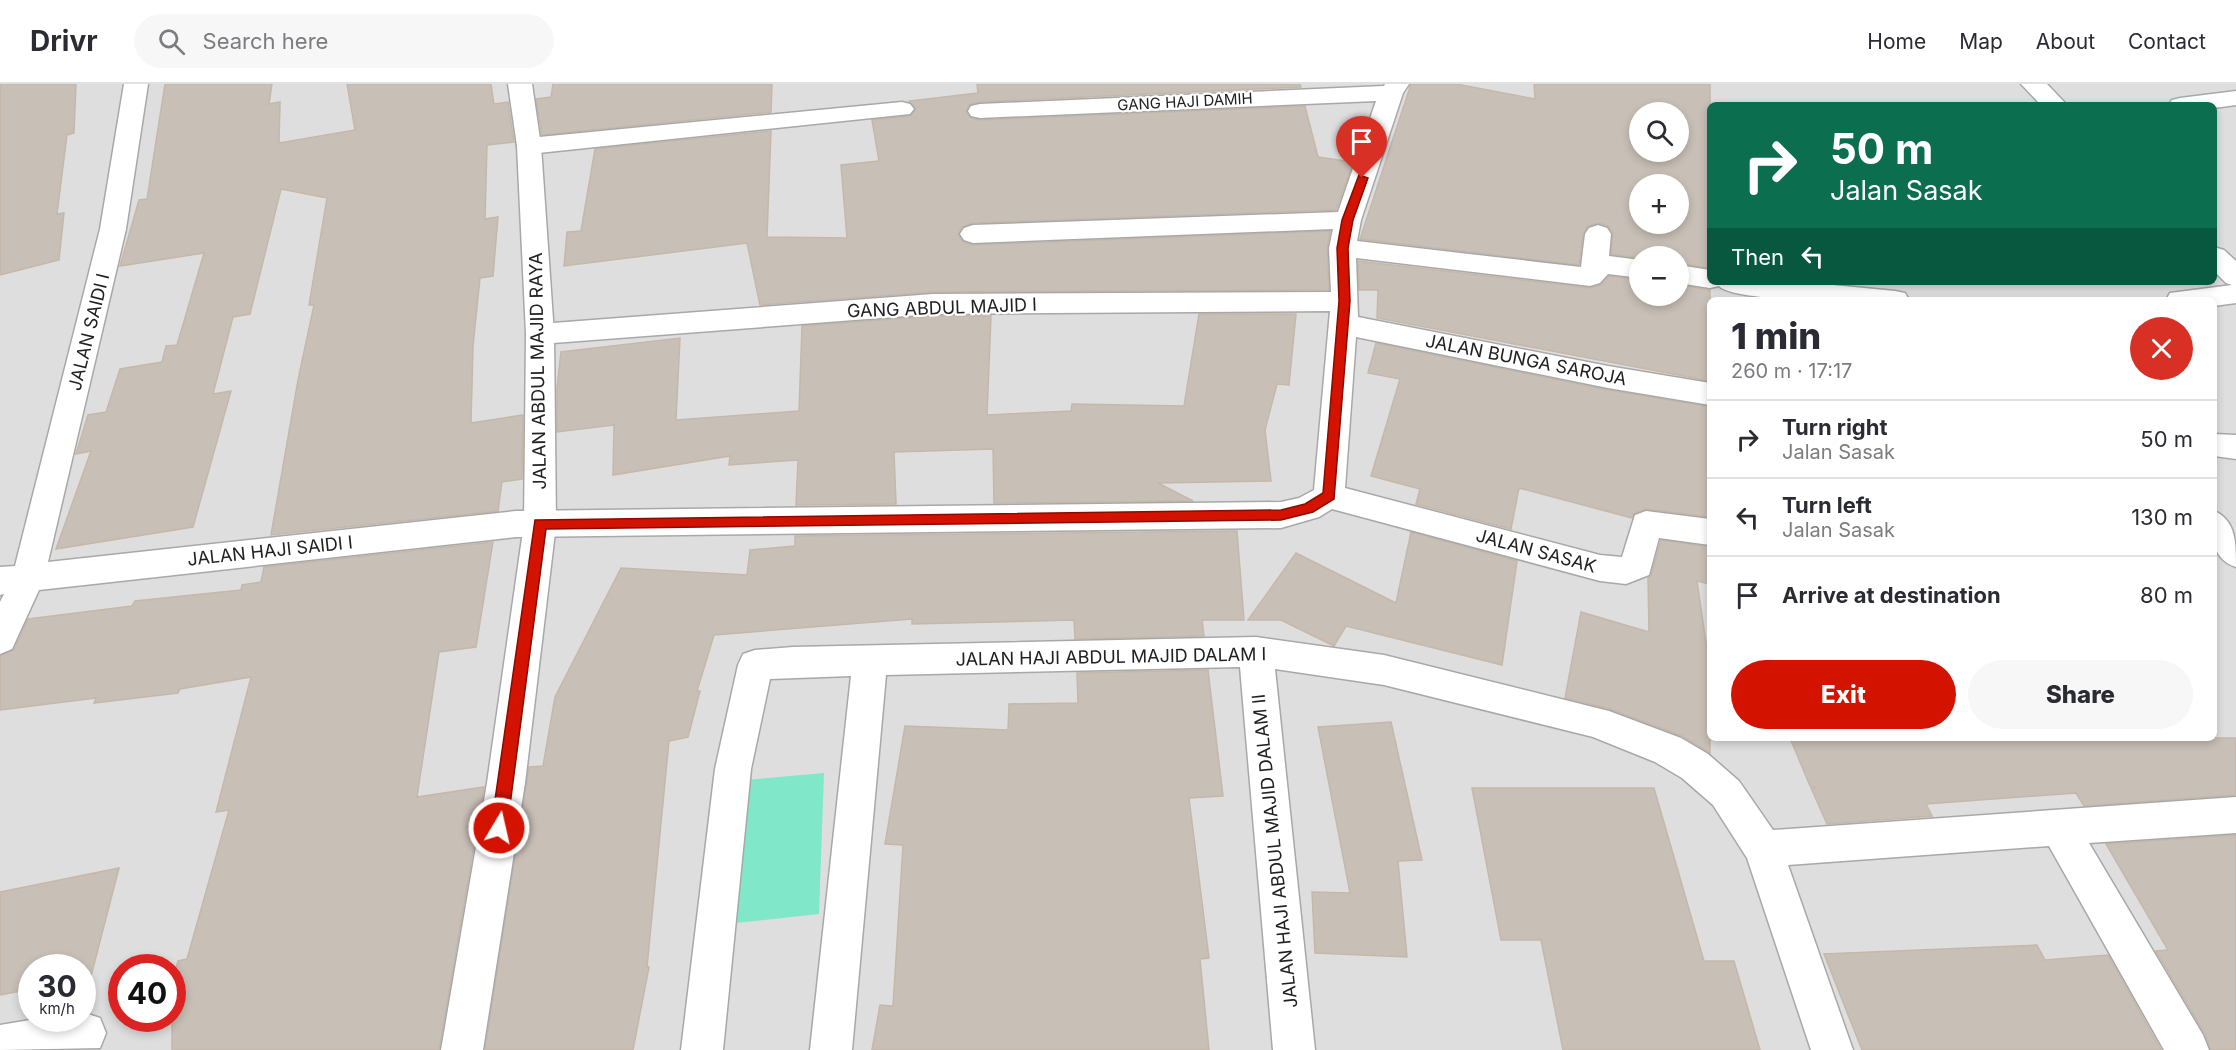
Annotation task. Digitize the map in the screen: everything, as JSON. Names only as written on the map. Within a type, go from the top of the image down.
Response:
[{"type":"street","name":"JALAN SAIDI I","points":[[0,639],[14,579],[104,278],[129,143],[136,84]]},
{"type":"street","name":"JALAN ABDUL MAJID RAYA","points":[[462,1050],[506,783],[540,524],[540,334],[529,146],[520,84]]},
{"type":"street","points":[[2033,84],[2052,102]]},
{"type":"street","points":[[540,524],[1281,515],[1308,508],[1329,496],[1343,313],[1342,248],[1348,220],[1394,88]]},
{"type":"street","name":"GANG HAJI DAMIH","points":[[980,111],[1394,88]]},
{"type":"street","points":[[2204,102],[2236,98]]},
{"type":"street","points":[[529,146],[902,109]]},
{"type":"street","points":[[974,234],[1348,220]]},
{"type":"street","points":[[1342,248],[1583,277],[1594,274],[1598,234]]},
{"type":"street","points":[[2217,259],[2236,277]]},
{"type":"street","points":[[1595,263],[1629,268]]},
{"type":"street","points":[[1689,276],[1707,279]]},
{"type":"street","points":[[1775,285],[1871,297]]},
{"type":"street","points":[[2208,297],[2236,294]]},
{"type":"street","name":"GANG ABDUL MAJID I","points":[[540,334],[933,304],[1343,313]]},
{"type":"street","name":"JALAN BUNGA SAROJA","points":[[1343,313],[1608,378],[1707,394]]},
{"type":"street","points":[[2217,445],[2236,447]]},
{"type":"street","name":"JALAN SASAK","points":[[1329,496],[1600,568],[1626,571],[1637,566],[1646,524],[1707,532]]},
{"type":"street","name":"JALAN HAJI SAIDI I","points":[[14,579],[516,524],[540,524]]},
{"type":"street","points":[[2217,528],[2236,554]]},
{"type":"street","name":"JALAN HAJI ABDUL MAJID DALAM I","points":[[702,1050],[733,770],[755,665],[1256,652],[1384,670],[1596,722],[1668,750],[1695,765],[1726,793],[1763,849],[1832,1050]]},
{"type":"street","name":"JALAN HAJI ABDUL MAJID DALAM II","points":[[1256,652],[1294,1050]]},
{"type":"street","points":[[831,1050],[870,661]]},
{"type":"street","points":[[1763,849],[2236,815]]},
{"type":"street","points":[[2059,828],[2188,1050]]},
{"type":"street","points":[[0,1046],[85,1033]]},
{"type":"shaded area","points":[[0,84],[2236,84],[2236,1050],[0,1050]]},
{"type":"green space","points":[[824,773],[819,914],[736,923],[746,780]]},
{"type":"building","points":[[0,84],[76,84],[74,133],[67,135],[57,214],[64,213],[59,260],[0,275]]},
{"type":"building","points":[[165,84],[272,84],[269,104],[280,102],[279,143],[355,130],[347,84],[491,84],[494,104],[508,102],[514,142],[487,145],[485,219],[498,217],[493,276],[480,278],[473,346],[471,423],[523,415],[522,479],[502,482],[498,511],[271,535],[298,380],[314,305],[309,305],[327,198],[281,189],[250,314],[233,317],[213,394],[231,391],[193,527],[56,549],[91,451],[76,454],[88,415],[106,412],[120,369],[162,362],[166,346],[177,345],[204,253],[120,266],[139,200],[147,199]]},
{"type":"building","points":[[553,84],[772,84],[771,112],[542,135],[536,99],[551,97]]},
{"type":"building","points":[[977,84],[1300,84],[1301,87],[980,102],[969,105],[966,112],[971,118],[980,120],[1305,106],[1318,157],[1353,162],[1336,210],[973,223],[962,227],[958,235],[963,242],[973,245],[1330,231],[1327,248],[1329,290],[933,292],[760,305],[747,243],[564,266],[567,232],[581,231],[595,149],[771,131],[767,237],[847,238],[841,165],[879,161],[872,120],[910,116],[916,109],[909,101],[978,93]]},
{"type":"building","points":[[1411,84],[1456,84],[1535,99],[1534,84],[1710,84],[1710,102],[1707,102],[1707,268],[1689,265],[1689,246],[1629,246],[1629,256],[1611,254],[1613,233],[1608,226],[1599,223],[1588,226],[1583,233],[1579,265],[1360,239]]},
{"type":"building","points":[[1358,261],[1590,288],[1601,285],[1609,276],[1629,279],[1629,306],[1689,306],[1689,287],[1710,290],[1710,297],[1707,297],[1707,380],[1377,318],[1378,290],[1359,290]]},
{"type":"building","points":[[1199,314],[1296,314],[1289,385],[1277,384],[1265,430],[1271,481],[1158,483],[1193,501],[994,503],[993,449],[894,452],[896,504],[796,505],[798,460],[729,465],[730,456],[613,475],[614,425],[557,432],[557,388],[561,352],[680,338],[676,420],[799,411],[802,326],[933,316],[991,316],[987,415],[1071,411],[1072,404],[1184,406]]},
{"type":"building","points":[[1376,343],[1608,390],[1707,406],[1707,517],[1646,509],[1634,513],[1632,518],[1519,488],[1511,529],[1416,504],[1420,489],[1371,476],[1400,379],[1368,373]]},
{"type":"building","points":[[1237,531],[1244,620],[1202,620],[1204,636],[1075,639],[1074,620],[912,624],[912,619],[714,635],[697,691],[700,691],[688,737],[669,741],[647,967],[649,967],[633,1050],[485,1050],[529,767],[543,766],[555,697],[621,568],[747,575],[750,550],[795,546],[795,536]]},
{"type":"building","points":[[1411,532],[1517,561],[1502,665],[1346,626],[1334,646],[1281,620],[1248,620],[1296,553],[1396,603]]},
{"type":"building","points":[[1661,540],[1707,547],[1707,583],[1697,581],[1707,649],[1707,741],[1710,741],[1710,753],[1682,736],[1610,709],[1565,698],[1581,612],[1649,632],[1648,578],[1651,576]]},
{"type":"building","points":[[493,542],[476,647],[439,652],[417,797],[484,787],[439,1050],[172,1050],[172,1032],[186,1032],[186,959],[229,810],[216,812],[251,677],[180,689],[178,693],[94,703],[96,698],[0,710],[0,656],[14,650],[28,619],[132,606],[135,601],[241,590],[242,585],[261,582],[264,567]]},
{"type":"building","points":[[1208,670],[1223,796],[1189,798],[1209,958],[1200,959],[1209,1050],[872,1050],[880,1005],[893,1006],[903,845],[885,844],[905,726],[1008,730],[1009,704],[1078,703],[1077,673]]},
{"type":"building","points":[[1391,722],[1422,860],[1398,861],[1407,957],[1315,953],[1312,892],[1350,893],[1318,727]]},
{"type":"building","points":[[2217,738],[2236,738],[2236,795],[2084,806],[2076,793],[1926,804],[1932,816],[1827,824],[1811,788],[1816,788],[1810,786],[1791,741],[2217,741]]},
{"type":"building","points":[[1472,788],[1654,788],[1704,961],[1734,961],[1760,1050],[1563,1050],[1541,940],[1501,940]]},
{"type":"building","points":[[2236,835],[2236,1050],[2211,1050],[2205,1034],[2156,951],[2168,950],[2106,844]]},
{"type":"building","points":[[119,868],[96,957],[96,954],[18,954],[18,992],[0,995],[0,892]]},
{"type":"building","points":[[2037,945],[2045,960],[2108,955],[2161,1050],[1862,1050],[1824,954]]},
{"type":"route","points":[[499,828],[540,524],[1033,516],[1281,515],[1308,508],[1329,496],[1345,301],[1342,248],[1348,220],[1362,178]]}]
